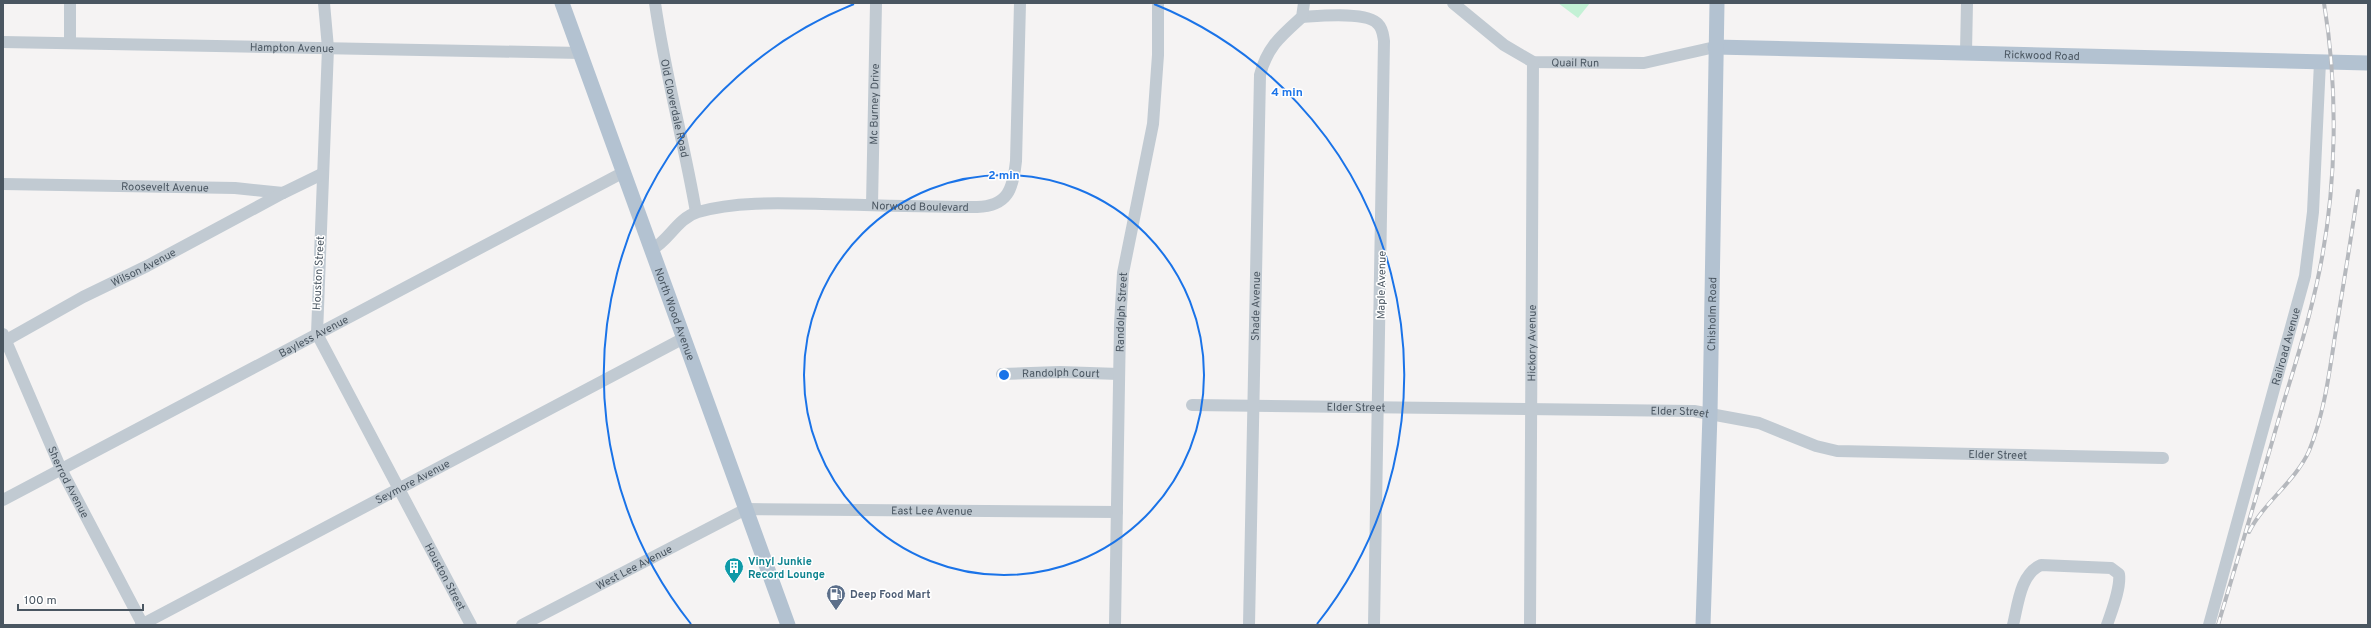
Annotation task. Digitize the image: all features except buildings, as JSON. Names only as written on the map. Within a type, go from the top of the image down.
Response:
[{"type":"main road","name":"North Wood Avenue","points":[[562,3],[788,625]]},
{"type":"main road","name":"Chisholm Road","points":[[1703,625],[1710,414],[1715,47],[1717,3]]},
{"type":"main road","name":"Rickwood Road","points":[[1715,47],[2368,63]]},
{"type":"street","points":[[70,3],[70,44]]},
{"type":"street","name":"Houston Street","points":[[324,3],[328,48],[317,334],[471,625]]},
{"type":"street","name":"Old Cloverdale Road","points":[[655,3],[671,98],[687,158],[696,212]]},
{"type":"street","name":"Mc Burney Drive","points":[[872,205],[876,3]]},
{"type":"street","name":"Norwood Boulevard","points":[[651,250],[658,246],[683,220],[696,212],[774,204],[988,206],[999,202],[1006,196],[1014,178],[1016,162],[1020,3]]},
{"type":"street","name":"Randolph Street","points":[[1115,625],[1120,324],[1125,254],[1141,184],[1154,114],[1158,55],[1158,3]]},
{"type":"street","points":[[1302,17],[1304,3]]},
{"type":"street","name":"Quail Run","points":[[1453,3],[1504,45],[1534,62],[1644,63],[1715,47]]},
{"type":"street","points":[[1966,52],[1967,3]]},
{"type":"street","name":"Shade Avenue","points":[[1249,625],[1260,75],[1264,57],[1273,44],[1302,17]]},
{"type":"street","name":"Maple Avenue","points":[[1302,17],[1368,18],[1378,23],[1382,30],[1379,405],[1374,625]]},
{"type":"street","name":"Hampton Avenue","points":[[3,42],[581,53]]},
{"type":"street","name":"Hickory Avenue","points":[[1530,625],[1534,62]]},
{"type":"street","name":"Railroad Avenue","points":[[2209,625],[2305,276],[2310,247],[2315,191],[2320,62]]},
{"type":"street","name":"Bayless Avenue","points":[[3,500],[624,172]]},
{"type":"street","points":[[283,193],[322,174]]},
{"type":"street","name":"Roosevelt Avenue","points":[[3,184],[235,188],[283,193]]},
{"type":"street","name":"Wilson Avenue","points":[[4,339],[283,193]]},
{"type":"street","name":"Seymore Avenue","points":[[142,625],[684,338]]},
{"type":"street","name":"Sherrod Avenue","points":[[4,339],[61,469],[142,625]]},
{"type":"street","name":"Randolph Court","points":[[1002,374],[1119,374]]},
{"type":"street","name":"Elder Street","points":[[1192,405],[1379,405],[1694,411],[1759,423],[1816,446],[1837,451],[2162,458]]},
{"type":"street","name":"East Lee Avenue","points":[[746,509],[1117,512]]},
{"type":"street","name":"West Lee Avenue","points":[[522,625],[746,509]]},
{"type":"street","points":[[2013,625],[2026,577],[2031,569],[2041,565],[2112,568],[2120,574],[2121,584],[2115,594],[2107,625]]},
{"type":"green space","points":[[1558,3],[1590,3],[1578,18]]},
{"type":"railway","points":[[2218,625],[2303,336],[2320,268],[2326,236],[2330,203],[2334,136],[2332,68],[2324,3]]},
{"type":"railway","points":[[2249,532],[2255,521],[2296,473],[2309,451],[2319,423],[2328,380],[2358,191]]},
{"type":"place","name":"Vinyl Junkie Record Lounge","points":[[734,584]]},
{"type":"place","name":"Deep Food Mart","points":[[836,611]]}]
